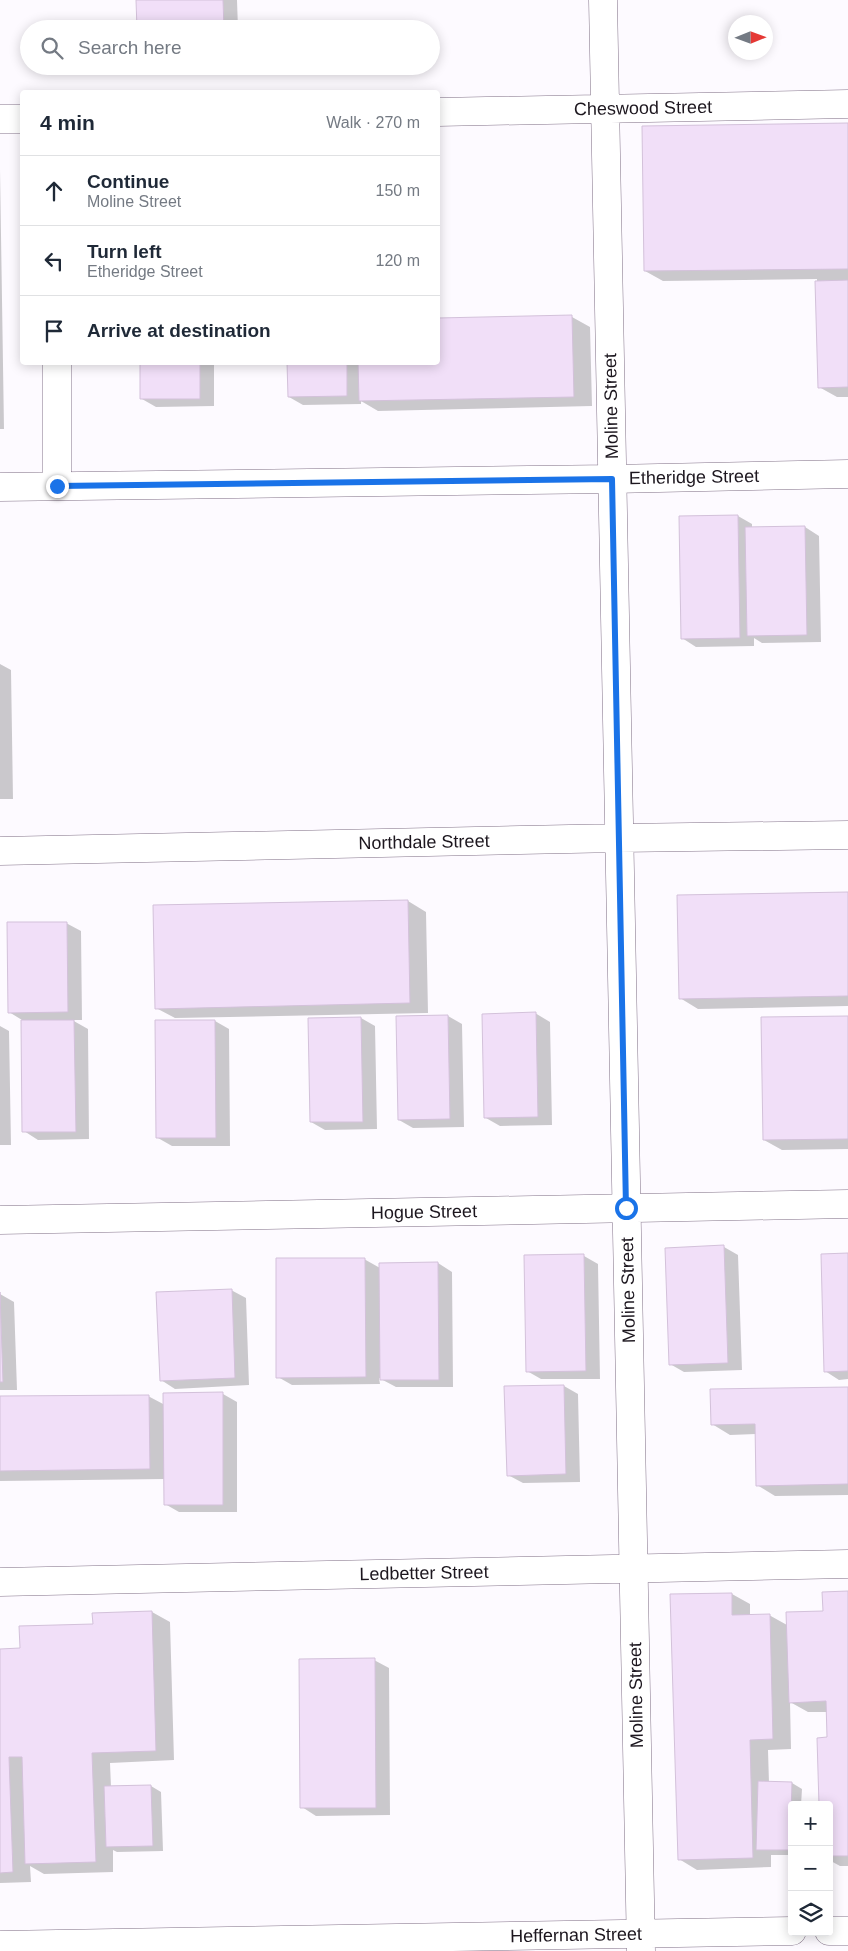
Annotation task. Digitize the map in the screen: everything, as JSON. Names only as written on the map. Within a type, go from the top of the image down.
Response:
[{"type":"street","name":"Moline Street","points":[[603,0],[640,1942]]},
{"type":"street","name":"Cheswood Street","points":[[440,112],[848,104]]},
{"type":"street","points":[[0,119],[20,119]]},
{"type":"street","points":[[57,365],[57,486]]},
{"type":"street","name":"Etheridge Street","points":[[0,487],[848,474]]},
{"type":"street","name":"Northdale Street","points":[[0,851],[848,835]]},
{"type":"street","name":"Hogue Street","points":[[0,1220],[848,1204]]},
{"type":"street","name":"Ledbetter Street","points":[[0,1582],[848,1564]]},
{"type":"street","name":"Heffernan Street","points":[[0,1945],[640,1942],[788,1931]]},
{"type":"street","points":[[833,1931],[848,1931]]},
{"type":"building","points":[[136,0],[223,0],[224,20],[137,20]]},
{"type":"building","points":[[848,123],[848,269],[644,271],[642,126]]},
{"type":"building","points":[[848,280],[848,387],[818,388],[815,281]]},
{"type":"building","points":[[572,315],[574,397],[359,401],[358,365],[440,365],[440,318]]},
{"type":"building","points":[[140,365],[200,365],[200,399],[140,399]]},
{"type":"building","points":[[287,365],[347,365],[347,396],[288,397]]},
{"type":"building","points":[[738,515],[740,638],[681,639],[679,516]]},
{"type":"building","points":[[805,526],[807,635],[747,636],[745,527]]},
{"type":"building","points":[[848,892],[848,996],[679,999],[677,895]]},
{"type":"building","points":[[408,900],[410,1003],[155,1009],[153,905]]},
{"type":"building","points":[[7,922],[67,922],[68,1012],[8,1013]]},
{"type":"building","points":[[536,1012],[538,1117],[484,1118],[482,1014]]},
{"type":"building","points":[[448,1015],[450,1119],[398,1120],[396,1016]]},
{"type":"building","points":[[848,1016],[848,1139],[763,1140],[761,1017]]},
{"type":"building","points":[[361,1017],[363,1122],[310,1122],[308,1018]]},
{"type":"building","points":[[21,1020],[74,1020],[76,1132],[22,1132]]},
{"type":"building","points":[[155,1020],[215,1020],[216,1138],[156,1138]]},
{"type":"building","points":[[724,1245],[728,1363],[669,1365],[665,1248]]},
{"type":"building","points":[[848,1253],[848,1371],[824,1372],[821,1254]]},
{"type":"building","points":[[584,1254],[586,1371],[526,1372],[524,1255]]},
{"type":"building","points":[[276,1258],[365,1258],[366,1377],[276,1378]]},
{"type":"building","points":[[438,1262],[439,1380],[380,1380],[379,1263]]},
{"type":"building","points":[[232,1289],[235,1378],[160,1381],[156,1292]]},
{"type":"building","points":[[0,1292],[3,1382],[0,1382]]},
{"type":"building","points":[[564,1385],[566,1474],[507,1476],[504,1386]]},
{"type":"building","points":[[848,1387],[848,1484],[756,1486],[755,1424],[711,1425],[710,1389]]},
{"type":"building","points":[[223,1392],[223,1505],[164,1505],[163,1393]]},
{"type":"building","points":[[149,1395],[150,1469],[0,1471],[0,1396]]},
{"type":"building","points":[[848,1591],[848,1856],[833,1856],[833,1801],[819,1801],[817,1738],[827,1737],[826,1701],[789,1703],[786,1612],[823,1611],[822,1592]]},
{"type":"building","points":[[732,1593],[732,1615],[770,1614],[773,1739],[750,1740],[753,1858],[678,1860],[670,1594]]},
{"type":"building","points":[[152,1611],[156,1751],[92,1753],[96,1862],[25,1864],[22,1757],[9,1757],[13,1872],[0,1873],[0,1649],[20,1648],[19,1626],[93,1624],[92,1613]]},
{"type":"building","points":[[375,1658],[376,1808],[300,1808],[299,1659]]},
{"type":"building","points":[[758,1781],[792,1782],[791,1801],[788,1801],[788,1850],[756,1850]]},
{"type":"building","points":[[151,1785],[153,1846],[106,1847],[104,1786]]},
{"type":"route","points":[[57,486],[612,479],[626,1208]]}]
